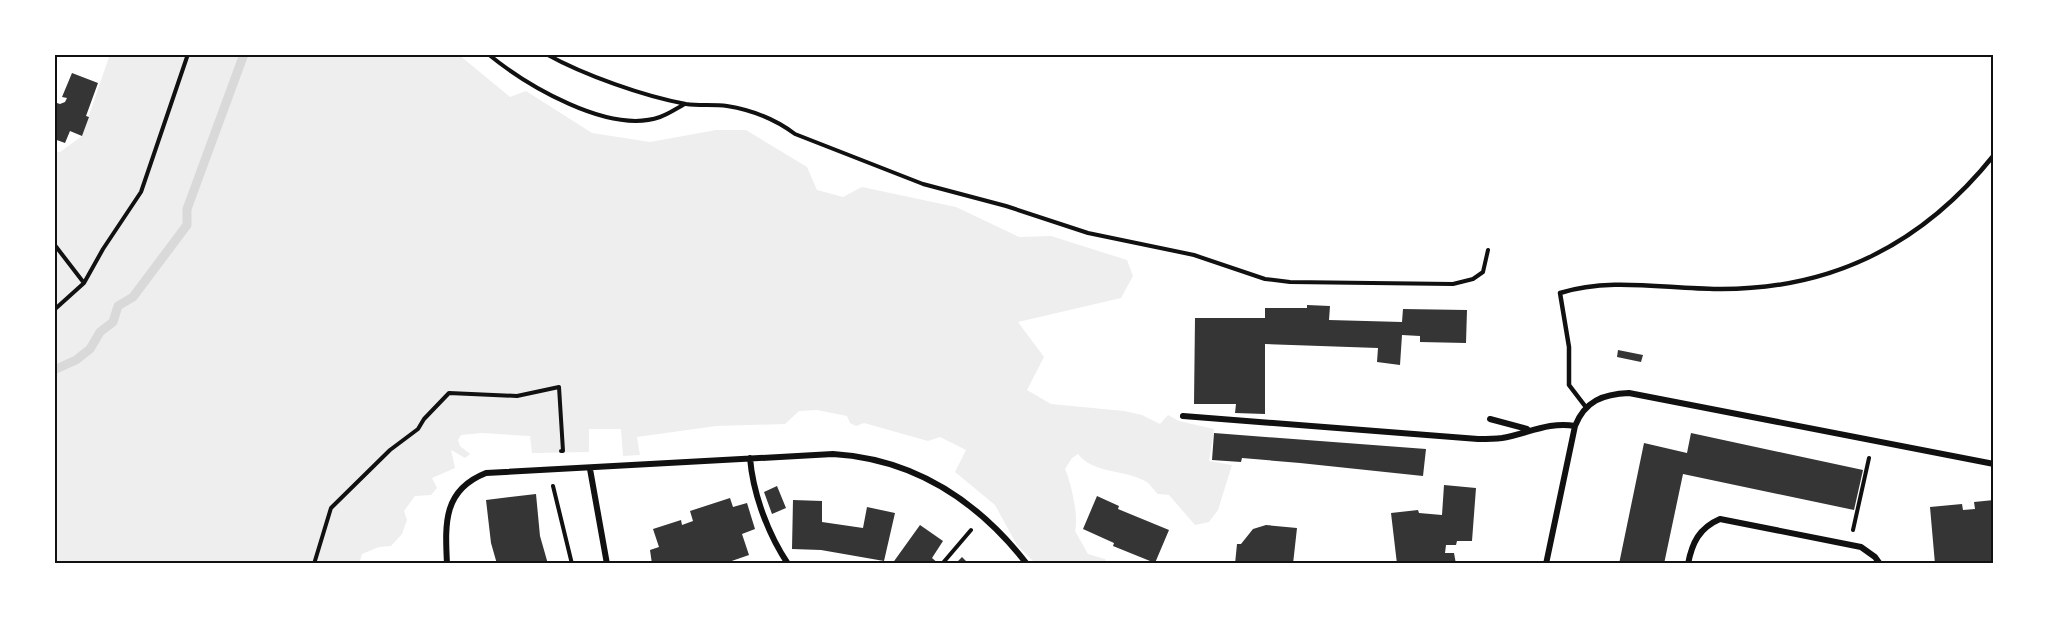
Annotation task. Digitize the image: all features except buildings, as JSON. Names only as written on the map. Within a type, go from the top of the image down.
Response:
[{"type":"street","points":[[1546,564],[1575,426],[1585,406],[1607,395],[1629,393],[1994,464]]},
{"type":"street","points":[[1183,416],[1478,439],[1503,438],[1528,430],[1562,425],[1575,426]]},
{"type":"street","points":[[1490,419],[1528,430]]},
{"type":"street","points":[[447,564],[447,522],[451,502],[459,488],[475,477],[495,471],[553,471],[833,454],[884,461],[945,487],[983,516],[1008,540],[1027,564]]},
{"type":"street","points":[[750,458],[753,483],[768,525],[788,564]]},
{"type":"street","points":[[590,469],[607,564]]},
{"type":"street","points":[[1688,564],[1699,533],[1706,525],[1720,519],[1849,545],[1870,552],[1880,564]]},
{"type":"lane","points":[[1585,406],[1569,385],[1569,347],[1560,293],[1580,287],[1607,284],[1747,288],[1798,282],[1825,275],[1868,258],[1921,228],[1973,181],[1994,155]]},
{"type":"path","points":[[54,309],[84,283],[103,249],[141,192],[188,54]]},
{"type":"path","points":[[488,54],[508,71],[578,110],[646,120],[660,117],[685,104]]},
{"type":"path","points":[[546,54],[621,86],[685,104],[727,106],[757,113],[778,122],[795,134],[923,184],[1006,206],[1088,233],[1194,255],[1265,279],[1352,284],[1463,283],[1483,272],[1488,250]]},
{"type":"path","points":[[54,244],[84,283]]},
{"type":"path","points":[[314,564],[331,508],[390,450],[418,429],[424,419],[449,393],[517,396],[559,387],[563,451],[552,451],[552,483],[572,564]]},
{"type":"path","points":[[1849,545],[1873,440]]},
{"type":"path","points":[[942,564],[983,516]]},
{"type":"shaded area","points":[[110,54],[458,54],[510,97],[526,91],[592,133],[650,142],[716,130],[746,130],[807,167],[817,190],[843,197],[862,187],[956,207],[1019,237],[1051,236],[1127,260],[1133,276],[1121,298],[1018,322],[1044,357],[1027,390],[1051,404],[1124,411],[1142,415],[1160,424],[1168,415],[1179,421],[1214,429],[1209,461],[1232,465],[1218,510],[1209,522],[1195,525],[1169,495],[1158,494],[1147,482],[1136,477],[1092,465],[1078,454],[1072,458],[1065,469],[1074,500],[1075,531],[1088,554],[1105,559],[1107,564],[1036,564],[1017,545],[995,505],[955,472],[966,450],[940,437],[928,441],[864,423],[856,426],[850,423],[847,416],[817,410],[799,411],[785,424],[716,426],[637,437],[640,455],[623,456],[621,429],[589,429],[589,452],[532,453],[530,436],[482,433],[461,435],[458,440],[460,446],[470,454],[465,458],[451,450],[455,468],[432,478],[437,488],[431,495],[415,496],[404,511],[407,520],[402,534],[391,546],[379,547],[362,554],[359,564],[54,564],[54,151],[60,152],[82,136]]},
{"type":"waterway","points":[[54,370],[76,360],[90,349],[100,332],[113,322],[118,306],[133,297],[187,225],[187,209],[244,54]]}]
